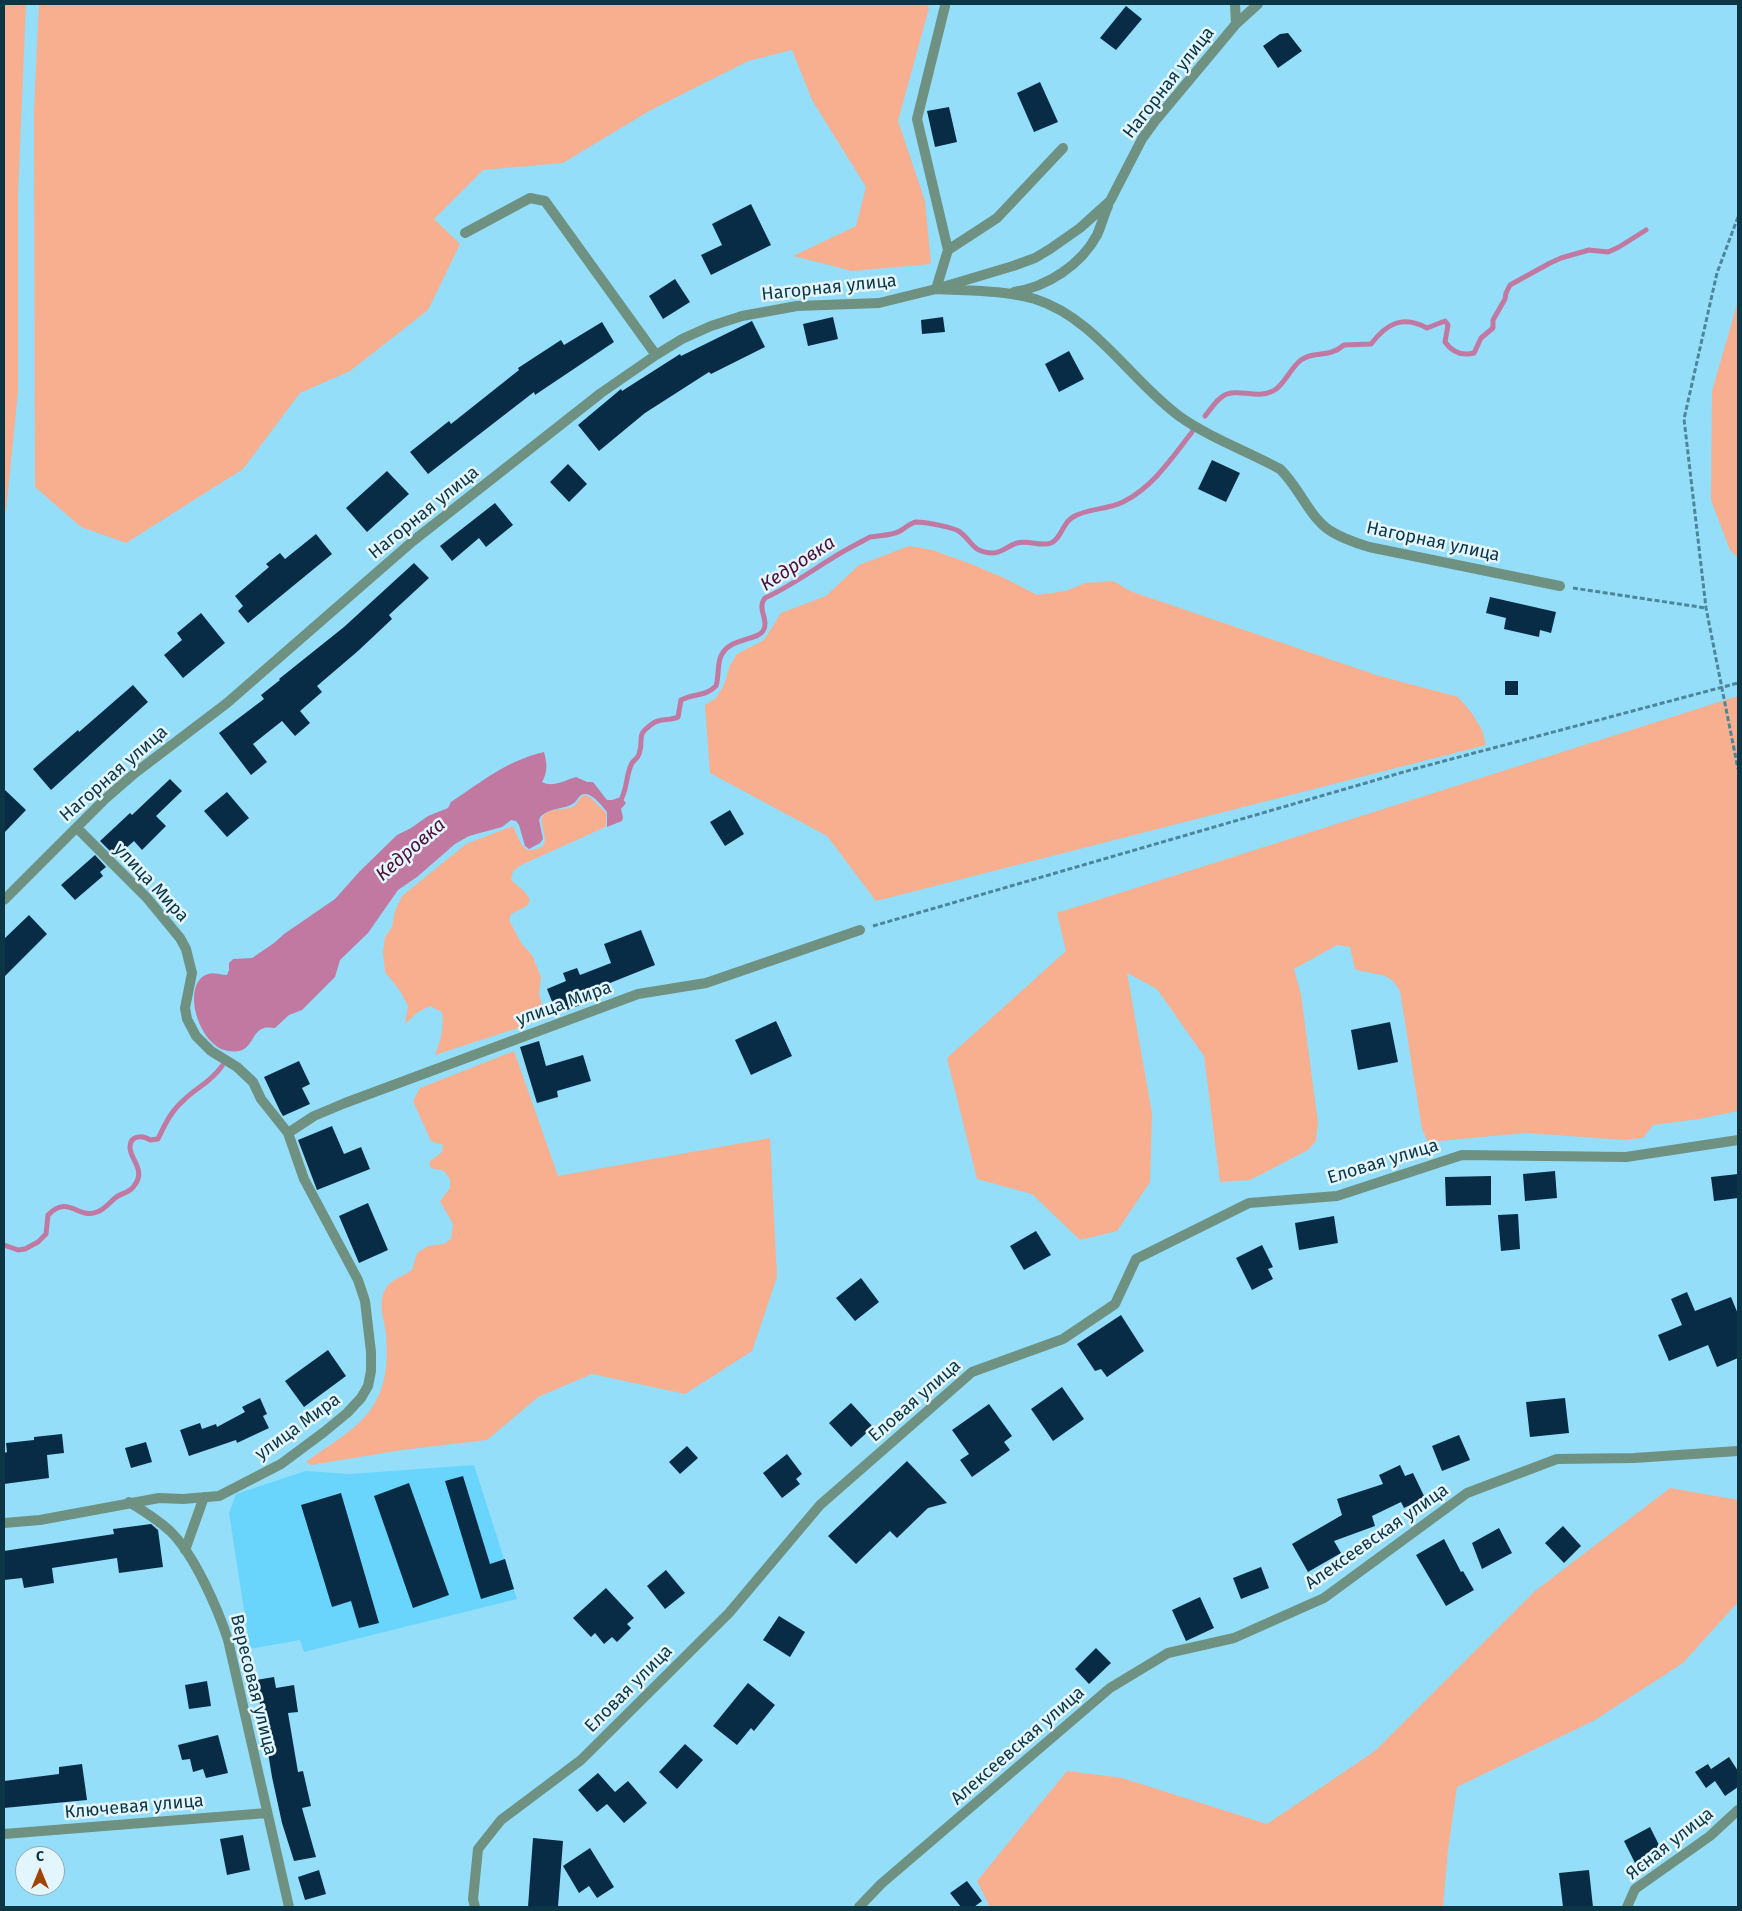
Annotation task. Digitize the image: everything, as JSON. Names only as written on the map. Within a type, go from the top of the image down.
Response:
[{"type":"street","name":"Нагорная улица","points":[[1235,4],[1236,24]]},
{"type":"street","name":"Нагорная улица","points":[[4,900],[134,773],[234,697],[413,541],[601,393],[656,355],[682,339],[711,326],[758,312],[797,306],[879,302],[936,289],[1035,258],[1080,228],[1110,202],[1142,140],[1175,96],[1200,69],[1236,24],[1258,4]]},
{"type":"street","points":[[936,289],[948,250],[917,120],[945,6]]},
{"type":"street","points":[[948,250],[996,218],[1063,148]]},
{"type":"street","points":[[465,233],[530,198],[545,201],[656,355]]},
{"type":"street","points":[[1005,294],[1026,290],[1046,281],[1076,262],[1097,235],[1110,202]]},
{"type":"street","name":"Нагорная улица","points":[[936,289],[1005,294],[1035,299],[1060,311],[1082,325],[1179,415],[1211,435],[1280,469],[1288,476],[1317,517],[1329,530],[1346,539],[1369,547],[1560,586]]},
{"type":"street","name":"улица Мира","points":[[4,1523],[40,1520],[129,1502],[159,1498],[219,1496],[281,1464],[324,1432],[347,1413],[361,1398],[368,1386],[371,1371],[371,1352],[365,1301],[358,1280],[304,1179],[288,1133],[261,1099],[253,1082],[237,1067],[211,1051],[196,1036],[187,1019],[185,1008],[192,972],[186,949],[180,938],[147,898],[77,828]]},
{"type":"street","name":"улица Мира","points":[[288,1133],[314,1116],[345,1103],[638,994],[706,983],[860,930]]},
{"type":"street","name":"Еловая улица","points":[[475,1907],[472,1899],[478,1849],[501,1820],[581,1760],[729,1613],[820,1505],[972,1372],[1063,1339],[1115,1304],[1136,1259],[1249,1203],[1337,1196],[1462,1155],[1626,1157],[1738,1140]]},
{"type":"street","name":"Алексеевская улица","points":[[858,1907],[882,1884],[1110,1688],[1168,1653],[1234,1638],[1324,1598],[1467,1493],[1558,1459],[1634,1458],[1738,1451]]},
{"type":"street","points":[[186,1550],[204,1497]]},
{"type":"street","name":"Вересовая улица","points":[[129,1502],[172,1532],[186,1550],[219,1611],[228,1640],[289,1907]]},
{"type":"street","name":"Ясная улица","points":[[1627,1907],[1635,1889],[1710,1836],[1738,1810]]},
{"type":"street","name":"Ключевая улица","points":[[4,1834],[267,1813]]},
{"type":"path","points":[[1738,217],[1717,273],[1684,419],[1706,608],[1738,769]]},
{"type":"path","points":[[1560,586],[1706,608]]},
{"type":"path","points":[[860,930],[1414,769],[1738,683]]},
{"type":"shaded area","points":[[4,4],[26,4],[18,196],[18,392],[6,511],[4,512]]},
{"type":"shaded area","points":[[39,4],[927,4],[929,8],[898,121],[925,201],[931,264],[852,271],[793,256],[856,226],[866,187],[812,100],[792,50],[748,61],[649,111],[563,163],[483,170],[434,219],[460,244],[428,310],[350,371],[300,393],[243,469],[126,543],[81,527],[35,487],[34,111]]},
{"type":"shaded area","points":[[1738,301],[1738,558],[1730,550],[1711,500],[1712,391]]},
{"type":"shaded area","points":[[909,546],[932,550],[971,564],[1037,595],[1066,591],[1085,583],[1113,581],[1130,591],[1376,675],[1458,697],[1471,712],[1482,730],[1486,745],[876,901],[827,836],[710,773],[705,705],[716,698],[724,685],[730,665],[737,654],[764,640],[781,613],[826,596],[859,565]]},
{"type":"shaded area","points":[[1738,696],[1738,1111],[1699,1119],[1653,1125],[1643,1138],[1624,1140],[1525,1133],[1428,1142],[1422,1129],[1400,991],[1388,977],[1355,969],[1350,947],[1337,945],[1294,969],[1301,995],[1318,1123],[1316,1141],[1308,1150],[1250,1180],[1220,1182],[1204,1056],[1157,989],[1127,973],[1152,1113],[1150,1182],[1117,1231],[1080,1240],[1032,1194],[977,1179],[947,1058],[1066,951],[1057,913]]},
{"type":"shaded area","points":[[584,795],[590,797],[606,813],[606,826],[521,865],[513,871],[511,880],[525,892],[530,900],[527,906],[511,914],[509,920],[521,943],[532,955],[541,977],[539,994],[543,1017],[533,1023],[435,1055],[442,1034],[442,1012],[430,1006],[418,1012],[405,1024],[408,1006],[400,991],[385,972],[383,952],[385,937],[392,927],[395,911],[402,896],[466,844],[513,826],[521,844],[527,850],[537,849],[545,842],[542,826],[543,816],[552,810],[573,807]]},
{"type":"shaded area","points":[[514,1051],[558,1176],[770,1138],[777,1277],[752,1351],[685,1394],[592,1374],[538,1397],[487,1440],[402,1450],[311,1465],[306,1462],[342,1437],[367,1415],[378,1398],[386,1372],[386,1335],[382,1301],[387,1286],[412,1270],[417,1253],[428,1246],[444,1244],[451,1239],[453,1224],[440,1201],[450,1188],[450,1179],[444,1171],[431,1168],[429,1162],[442,1152],[443,1145],[431,1141],[413,1101],[420,1088]]},
{"type":"shaded area","points":[[474,1465],[517,1599],[304,1652],[300,1640],[250,1649],[229,1513],[236,1494],[305,1471],[350,1474]]},
{"type":"shaded area","points":[[1670,1488],[1738,1500],[1738,1602],[1683,1663],[1595,1720],[1457,1787],[1448,1850],[1443,1907],[990,1907],[977,1881],[1067,1771],[1122,1778],[1267,1824],[1375,1751],[1535,1591]]},
{"type":"water","points":[[544,752],[546,767],[542,782],[555,784],[576,777],[587,782],[593,782],[607,800],[621,797],[626,803],[621,809],[622,821],[607,827],[607,812],[595,799],[584,794],[570,805],[549,811],[541,816],[539,820],[543,839],[540,843],[529,849],[525,846],[516,821],[511,820],[502,827],[469,836],[455,844],[417,877],[398,890],[368,933],[340,960],[335,977],[302,1010],[289,1015],[275,1028],[265,1028],[259,1031],[247,1047],[242,1050],[228,1051],[217,1047],[208,1038],[196,1014],[194,1001],[195,989],[200,980],[210,973],[227,975],[229,963],[233,959],[252,958],[335,899],[360,871],[397,835],[428,816],[448,808],[451,802],[506,766]]},
{"type":"building","points":[[1126,6],[1142,19],[1116,50],[1100,38]]},
{"type":"building","points":[[1288,33],[1302,51],[1278,68],[1263,46],[1280,34]]},
{"type":"building","points":[[1040,82],[1058,122],[1034,132],[1017,93]]},
{"type":"building","points":[[949,107],[957,142],[935,147],[927,111]]},
{"type":"building","points":[[751,204],[771,245],[711,275],[701,255],[722,245],[712,224]]},
{"type":"building","points":[[675,279],[690,302],[663,319],[649,296]]},
{"type":"building","points":[[833,317],[838,339],[808,346],[803,324]]},
{"type":"building","points":[[943,317],[945,332],[922,334],[921,320]]},
{"type":"building","points":[[752,321],[765,347],[711,374],[709,372],[645,413],[599,451],[578,425],[621,389],[622,391],[680,354],[681,356]]},
{"type":"building","points":[[602,322],[614,342],[535,395],[534,392],[428,474],[410,452],[449,421],[451,424],[519,370],[518,368],[561,340],[564,345]]},
{"type":"building","points":[[1069,351],[1084,379],[1059,392],[1045,364]]},
{"type":"building","points":[[1212,460],[1240,473],[1226,502],[1198,489]]},
{"type":"building","points":[[568,464],[587,484],[569,502],[550,482]]},
{"type":"building","points":[[387,471],[409,494],[367,532],[346,508]]},
{"type":"building","points":[[495,503],[513,525],[486,547],[479,538],[452,561],[440,546]]},
{"type":"building","points":[[316,534],[332,554],[248,623],[238,611],[243,606],[235,596],[269,567],[266,564],[280,553],[285,559]]},
{"type":"building","points":[[414,563],[429,578],[389,615],[392,619],[317,686],[322,692],[300,711],[310,723],[295,736],[282,721],[253,744],[267,762],[251,775],[219,733],[264,699],[261,695],[344,627]]},
{"type":"building","points":[[1490,597],[1556,612],[1551,633],[1540,630],[1539,637],[1504,629],[1506,618],[1486,613]]},
{"type":"building","points":[[201,613],[225,643],[183,678],[164,655],[182,640],[177,633]]},
{"type":"building","points":[[1505,681],[1518,681],[1518,695],[1505,695]]},
{"type":"building","points":[[133,685],[148,702],[51,790],[33,769]]},
{"type":"building","points":[[170,779],[182,791],[156,816],[166,826],[142,850],[134,841],[116,857],[100,841],[130,813],[132,815]]},
{"type":"building","points":[[4,789],[26,810],[4,833]]},
{"type":"building","points":[[227,792],[249,818],[227,837],[204,811]]},
{"type":"building","points":[[730,810],[744,834],[725,846],[710,822]]},
{"type":"building","points":[[95,855],[106,867],[100,872],[103,876],[75,900],[61,885]]},
{"type":"building","points":[[29,915],[47,934],[4,977],[4,939]]},
{"type":"building","points":[[641,930],[655,965],[605,985],[606,989],[591,995],[593,1000],[557,1014],[547,989],[566,981],[563,973],[577,968],[580,975],[611,963],[604,944]]},
{"type":"building","points":[[776,1021],[792,1056],[751,1075],[735,1040]]},
{"type":"building","points":[[1390,1022],[1398,1062],[1358,1070],[1351,1030]]},
{"type":"building","points":[[539,1041],[546,1066],[583,1055],[591,1081],[557,1091],[558,1097],[537,1103],[520,1047]]},
{"type":"building","points":[[299,1061],[310,1084],[302,1088],[310,1104],[283,1116],[264,1077]]},
{"type":"building","points":[[332,1126],[344,1154],[361,1147],[370,1169],[317,1190],[298,1140]]},
{"type":"building","points":[[1555,1171],[1557,1198],[1525,1201],[1523,1174]]},
{"type":"building","points":[[1738,1174],[1738,1198],[1714,1201],[1711,1177]]},
{"type":"building","points":[[1491,1176],[1491,1205],[1446,1206],[1445,1177]]},
{"type":"building","points":[[368,1203],[388,1250],[359,1263],[339,1216]]},
{"type":"building","points":[[1518,1214],[1520,1249],[1501,1251],[1498,1215]]},
{"type":"building","points":[[1334,1216],[1338,1243],[1299,1250],[1295,1223]]},
{"type":"building","points":[[1036,1231],[1051,1255],[1024,1270],[1010,1246]]},
{"type":"building","points":[[1262,1245],[1273,1267],[1268,1269],[1273,1279],[1252,1290],[1236,1258]]},
{"type":"building","points":[[861,1278],[879,1302],[855,1321],[836,1298]]},
{"type":"building","points":[[1687,1292],[1695,1311],[1731,1297],[1738,1314],[1738,1358],[1717,1367],[1708,1345],[1669,1361],[1658,1335],[1682,1325],[1671,1299]]},
{"type":"building","points":[[1121,1315],[1144,1351],[1107,1377],[1101,1369],[1095,1371],[1077,1344]]},
{"type":"building","points":[[328,1350],[346,1376],[304,1407],[285,1381]]},
{"type":"building","points":[[1062,1387],[1084,1419],[1053,1441],[1031,1409]]},
{"type":"building","points":[[260,1398],[267,1414],[263,1416],[269,1428],[237,1443],[236,1440],[189,1456],[180,1430],[200,1423],[202,1429],[216,1424],[217,1427],[245,1412],[242,1407]]},
{"type":"building","points":[[1565,1398],[1569,1433],[1530,1437],[1526,1402]]},
{"type":"building","points":[[851,1403],[873,1427],[851,1447],[829,1423]]},
{"type":"building","points":[[989,1404],[1012,1436],[1004,1442],[1010,1450],[972,1477],[960,1460],[969,1454],[952,1430]]},
{"type":"building","points":[[62,1434],[64,1453],[47,1455],[49,1478],[4,1484],[4,1453],[7,1452],[6,1443]]},
{"type":"building","points":[[1459,1435],[1470,1460],[1442,1471],[1432,1446]]},
{"type":"building","points":[[146,1442],[152,1462],[131,1468],[125,1448]]},
{"type":"building","points":[[687,1446],[698,1458],[680,1474],[669,1462]]},
{"type":"building","points":[[787,1454],[802,1474],[796,1479],[800,1484],[782,1498],[763,1473]]},
{"type":"building","points":[[907,1461],[947,1503],[928,1508],[897,1538],[890,1531],[856,1564],[828,1536]]},
{"type":"building","points":[[1400,1465],[1405,1476],[1413,1473],[1425,1498],[1404,1508],[1401,1502],[1372,1516],[1375,1526],[1334,1541],[1341,1553],[1308,1572],[1292,1544],[1342,1515],[1337,1499],[1383,1484],[1379,1475]]},
{"type":"building","points":[[463,1476],[490,1564],[505,1559],[514,1589],[481,1599],[445,1481]]},
{"type":"building","points":[[409,1483],[449,1595],[413,1608],[374,1496]]},
{"type":"building","points":[[341,1493],[379,1623],[359,1628],[351,1601],[332,1607],[301,1505]]},
{"type":"building","points":[[151,1524],[158,1530],[163,1567],[119,1573],[117,1558],[52,1568],[54,1583],[24,1588],[22,1578],[4,1580],[4,1551],[114,1534],[113,1529]]},
{"type":"building","points":[[1563,1526],[1581,1546],[1564,1563],[1545,1543]]},
{"type":"building","points":[[1499,1528],[1512,1553],[1482,1569],[1472,1543]]},
{"type":"building","points":[[1444,1539],[1461,1572],[1463,1571],[1474,1590],[1446,1606],[1416,1555]]},
{"type":"building","points":[[1261,1567],[1269,1588],[1241,1599],[1233,1578]]},
{"type":"building","points":[[666,1570],[685,1593],[665,1609],[647,1586]]},
{"type":"building","points":[[606,1588],[634,1618],[627,1624],[631,1628],[617,1642],[612,1637],[604,1644],[595,1633],[591,1637],[573,1618]]},
{"type":"building","points":[[1200,1597],[1214,1628],[1186,1641],[1172,1610]]},
{"type":"building","points":[[779,1616],[805,1632],[790,1657],[763,1640]]},
{"type":"building","points":[[1096,1648],[1111,1663],[1089,1684],[1075,1669]]},
{"type":"building","points":[[274,1677],[276,1688],[294,1685],[298,1712],[288,1713],[298,1772],[303,1771],[311,1806],[302,1808],[316,1857],[294,1861],[282,1823],[272,1777],[256,1680]]},
{"type":"building","points":[[207,1681],[211,1706],[189,1709],[185,1685]]},
{"type":"building","points":[[748,1683],[775,1705],[754,1731],[751,1728],[737,1745],[713,1726]]},
{"type":"building","points":[[218,1735],[228,1773],[206,1778],[203,1769],[193,1772],[190,1759],[182,1760],[178,1745]]},
{"type":"building","points":[[685,1744],[703,1760],[677,1789],[659,1772]]},
{"type":"building","points":[[1729,1757],[1738,1771],[1738,1787],[1725,1796],[1715,1781],[1706,1788],[1695,1772],[1708,1764],[1711,1769]]},
{"type":"building","points":[[82,1764],[87,1800],[4,1808],[4,1781],[59,1774],[59,1767]]},
{"type":"building","points":[[598,1773],[615,1792],[628,1781],[647,1803],[624,1823],[607,1804],[597,1812],[578,1790]]},
{"type":"building","points":[[1650,1827],[1664,1855],[1638,1869],[1624,1841]]},
{"type":"building","points":[[243,1835],[250,1870],[227,1875],[220,1839]]},
{"type":"building","points":[[533,1838],[563,1841],[558,1907],[528,1907]]},
{"type":"building","points":[[590,1848],[614,1887],[597,1898],[589,1886],[579,1893],[563,1866]]},
{"type":"building","points":[[319,1870],[326,1894],[305,1900],[298,1877]]},
{"type":"building","points":[[1589,1870],[1593,1907],[1563,1907],[1559,1873]]},
{"type":"building","points":[[967,1881],[982,1901],[974,1907],[961,1907],[950,1893]]},
{"type":"waterway","name":"Кедровка","points":[[1205,416],[1218,400],[1227,394],[1261,394],[1273,391],[1277,389],[1297,363],[1306,357],[1332,352],[1344,345],[1371,344],[1383,331],[1396,323],[1410,322],[1427,328],[1445,321],[1448,325],[1445,342],[1454,351],[1474,353],[1481,338],[1493,328],[1493,320],[1505,299],[1510,285],[1561,258],[1589,250],[1608,252],[1646,230]]},
{"type":"waterway","name":"Кедровка","points":[[619,803],[624,794],[632,763],[638,757],[641,749],[643,732],[655,722],[678,717],[681,700],[703,694],[716,686],[718,667],[725,650],[731,645],[760,634],[763,631],[765,623],[762,606],[765,598],[870,537],[897,533],[916,522],[957,530],[977,549],[986,553],[996,553],[1021,542],[1051,543],[1058,538],[1066,523],[1073,517],[1085,512],[1117,505],[1134,496],[1153,480],[1192,432]]},
{"type":"waterway","name":"Кедровка","points":[[4,1245],[18,1250],[25,1249],[38,1242],[46,1234],[48,1215],[55,1209],[68,1207],[90,1214],[103,1209],[118,1196],[130,1190],[138,1180],[139,1175],[130,1151],[132,1140],[137,1137],[144,1137],[150,1140],[158,1139],[175,1109],[189,1095],[213,1077],[222,1066]]}]
